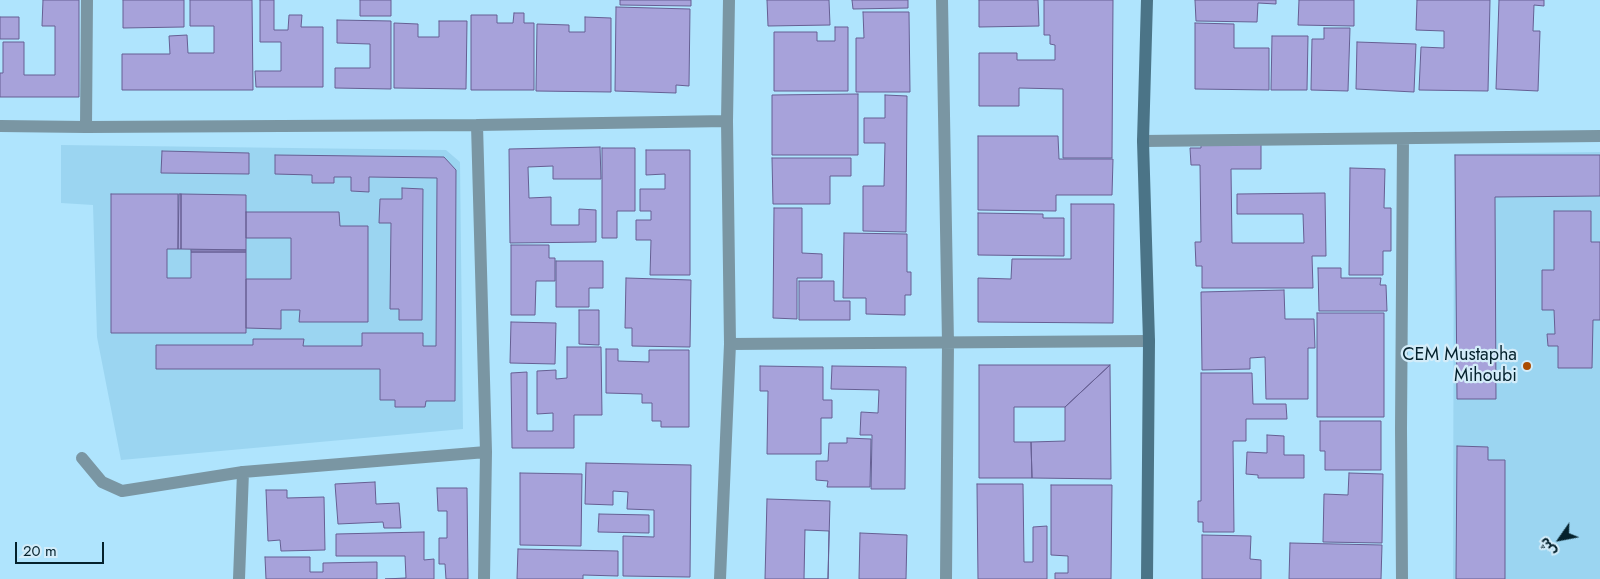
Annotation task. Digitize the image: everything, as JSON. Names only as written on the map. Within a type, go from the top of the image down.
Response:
[{"type":"main road","points":[[1147,0],[1143,141],[1148,341],[1147,579]]},
{"type":"street","points":[[86,127],[87,0]]},
{"type":"street","points":[[720,579],[730,344],[727,121],[729,0]]},
{"type":"street","points":[[942,0],[948,343],[946,579]]},
{"type":"street","points":[[0,126],[477,125],[727,121]]},
{"type":"street","points":[[477,125],[486,452],[484,579]]},
{"type":"street","points":[[1143,141],[1600,136]]},
{"type":"street","points":[[1402,579],[1403,139]]},
{"type":"street","points":[[730,344],[1148,341]]},
{"type":"street","points":[[82,458],[102,482],[122,491],[243,472],[486,452]]},
{"type":"street","points":[[239,579],[243,472]]},
{"type":"shaded area","points":[[61,145],[446,150],[460,162],[463,429],[121,460],[97,337],[93,205],[61,203]]},
{"type":"shaded area","name":"CEM Mustapha Mihoubi","points":[[1600,152],[1600,579],[1453,579],[1454,154]]},
{"type":"building","points":[[43,0],[79,0],[79,97],[0,97],[0,73],[3,73],[3,42],[24,42],[24,75],[55,75],[55,26],[42,26]]},
{"type":"building","points":[[123,0],[184,0],[184,27],[123,28]]},
{"type":"building","points":[[190,0],[252,0],[253,90],[122,90],[122,54],[170,54],[169,36],[187,35],[188,53],[214,53],[214,26],[190,26]]},
{"type":"building","points":[[260,0],[274,0],[274,30],[288,30],[289,15],[302,15],[301,27],[323,27],[323,87],[256,87],[255,71],[281,71],[281,42],[260,42]]},
{"type":"building","points":[[360,0],[391,0],[391,16],[360,16]]},
{"type":"building","points":[[620,0],[691,0],[691,6],[620,5]]},
{"type":"building","points":[[767,0],[829,0],[830,25],[768,26]]},
{"type":"building","points":[[852,0],[908,0],[908,8],[853,9]]},
{"type":"building","points":[[979,0],[1038,0],[1039,26],[979,27]]},
{"type":"building","points":[[1044,0],[1113,0],[1112,158],[1063,158],[1063,89],[1019,88],[1019,106],[979,106],[979,53],[1017,53],[1017,60],[1055,60],[1055,45],[1050,44],[1050,35],[1044,35]]},
{"type":"building","points":[[1195,0],[1276,0],[1276,4],[1258,3],[1257,22],[1196,21]]},
{"type":"building","points":[[1299,0],[1354,0],[1354,26],[1298,25]]},
{"type":"building","points":[[1417,0],[1490,0],[1488,91],[1419,90],[1421,47],[1444,48],[1444,31],[1416,30]]},
{"type":"building","points":[[1499,0],[1544,0],[1544,6],[1534,5],[1533,31],[1540,31],[1538,91],[1496,89]]},
{"type":"building","points":[[616,7],[690,9],[689,86],[676,85],[676,93],[615,91]]},
{"type":"building","points":[[863,12],[909,12],[910,92],[856,92],[856,38],[864,38]]},
{"type":"building","points":[[514,13],[524,13],[524,23],[534,23],[534,90],[471,90],[471,15],[497,15],[497,23],[513,23]]},
{"type":"building","points":[[0,17],[19,17],[19,39],[0,39]]},
{"type":"building","points":[[585,17],[611,18],[611,92],[536,91],[537,24],[569,25],[569,32],[585,32]]},
{"type":"building","points":[[337,20],[391,21],[391,89],[335,88],[335,68],[370,68],[370,44],[337,43]]},
{"type":"building","points":[[439,21],[467,21],[466,89],[394,88],[394,23],[418,24],[418,37],[439,37]]},
{"type":"building","points":[[1195,23],[1234,24],[1234,48],[1269,48],[1269,90],[1195,89]]},
{"type":"building","points":[[835,27],[848,27],[848,91],[774,91],[774,32],[817,32],[817,41],[835,41]]},
{"type":"building","points":[[1324,28],[1350,28],[1348,91],[1311,90],[1312,39],[1324,39]]},
{"type":"building","points":[[1272,36],[1308,36],[1307,90],[1271,90]]},
{"type":"building","points":[[1357,42],[1416,44],[1414,92],[1356,89]]},
{"type":"building","points":[[858,94],[858,155],[772,155],[772,95]]},
{"type":"building","points":[[885,95],[907,96],[906,232],[863,231],[863,186],[884,186],[885,143],[864,143],[864,118],[885,118]]},
{"type":"building","points":[[978,136],[1058,136],[1059,159],[1113,159],[1112,195],[1056,195],[1056,211],[978,210]]},
{"type":"building","points":[[1201,143],[1261,143],[1261,169],[1231,169],[1232,243],[1304,243],[1303,214],[1237,214],[1237,194],[1325,193],[1326,256],[1312,256],[1313,288],[1202,288],[1202,266],[1196,266],[1195,242],[1201,242],[1200,165],[1191,165],[1190,148],[1201,148]]},
{"type":"building","points":[[600,147],[601,179],[553,179],[553,166],[528,167],[529,198],[551,197],[551,225],[579,225],[579,209],[596,210],[596,242],[510,243],[509,149]]},
{"type":"building","points":[[602,148],[635,148],[635,211],[617,211],[617,238],[602,238]]},
{"type":"building","points":[[646,150],[690,150],[690,275],[650,275],[651,240],[636,240],[636,220],[651,220],[651,211],[640,211],[640,189],[665,189],[665,174],[646,175]]},
{"type":"building","points":[[162,151],[249,153],[249,174],[161,173]]},
{"type":"building","points":[[275,155],[444,157],[456,170],[455,401],[426,401],[425,407],[395,407],[395,400],[380,400],[380,369],[156,369],[156,345],[253,345],[253,339],[304,339],[303,346],[362,346],[362,333],[423,333],[423,346],[436,346],[437,178],[369,177],[369,192],[351,191],[351,177],[334,177],[334,183],[312,183],[312,175],[275,174]]},
{"type":"building","points":[[1455,155],[1600,155],[1600,196],[1495,197],[1496,399],[1457,399]]},
{"type":"building","points":[[772,158],[851,158],[851,176],[830,176],[830,204],[773,204]]},
{"type":"building","points":[[1350,168],[1385,169],[1384,208],[1391,208],[1391,251],[1383,251],[1383,275],[1349,275]]},
{"type":"building","points":[[402,188],[423,189],[422,320],[399,320],[399,309],[390,309],[391,223],[379,223],[380,199],[402,199]]},
{"type":"building","points":[[111,194],[178,194],[178,249],[167,249],[167,278],[191,278],[191,252],[246,252],[246,333],[111,333]]},
{"type":"building","points":[[179,194],[181,194],[181,249],[178,249]]},
{"type":"building","points":[[181,194],[246,195],[246,250],[181,249]]},
{"type":"building","points":[[1071,204],[1114,204],[1113,323],[978,322],[978,278],[1011,279],[1012,259],[1071,259]]},
{"type":"building","points":[[774,208],[802,208],[802,253],[822,254],[822,278],[797,278],[797,319],[773,318]]},
{"type":"building","points":[[1554,211],[1591,211],[1591,242],[1600,242],[1600,320],[1593,320],[1592,368],[1558,368],[1558,346],[1548,346],[1547,334],[1555,334],[1554,310],[1542,310],[1542,270],[1554,270]]},
{"type":"building","points":[[246,212],[339,212],[340,226],[368,226],[368,322],[299,322],[300,310],[281,310],[281,329],[246,328],[246,279],[291,279],[291,238],[246,238]]},
{"type":"building","points":[[978,213],[1043,214],[1043,218],[1064,218],[1064,256],[978,255]]},
{"type":"building","points":[[844,233],[907,234],[907,272],[911,272],[911,295],[905,295],[905,315],[866,314],[866,298],[843,298]]},
{"type":"building","points":[[511,245],[549,245],[549,258],[555,258],[555,281],[536,281],[535,315],[511,315]]},
{"type":"building","points":[[191,250],[246,250],[246,252],[191,252]]},
{"type":"building","points":[[556,261],[603,261],[603,288],[589,288],[589,307],[556,307]]},
{"type":"building","points":[[1318,268],[1341,268],[1341,278],[1381,278],[1380,285],[1386,285],[1387,311],[1319,311]]},
{"type":"building","points":[[626,278],[691,280],[690,347],[632,346],[632,328],[625,328]]},
{"type":"building","points":[[799,281],[834,281],[834,301],[850,301],[850,320],[799,320]]},
{"type":"building","points":[[1284,290],[1285,319],[1314,319],[1315,348],[1308,348],[1308,399],[1266,399],[1265,357],[1250,358],[1250,369],[1202,370],[1201,292]]},
{"type":"building","points":[[579,310],[599,310],[599,345],[579,344]]},
{"type":"building","points":[[1317,313],[1384,313],[1384,417],[1317,417]]},
{"type":"building","points":[[511,322],[556,323],[555,364],[510,363]]},
{"type":"building","points":[[567,347],[601,347],[602,415],[574,415],[574,448],[512,448],[511,373],[527,372],[527,431],[553,431],[553,413],[537,414],[537,371],[556,370],[556,379],[567,378]]},
{"type":"building","points":[[606,349],[618,349],[618,361],[649,362],[649,350],[689,350],[689,427],[661,427],[661,421],[652,421],[652,403],[642,403],[642,394],[606,393]]},
{"type":"building","points":[[979,365],[1110,365],[1065,407],[1014,407],[1014,442],[1031,442],[1032,478],[979,478]]},
{"type":"building","points":[[1110,365],[1111,479],[1032,478],[1031,442],[1065,441],[1065,407]]},
{"type":"building","points":[[760,366],[823,367],[823,400],[832,400],[832,418],[821,418],[821,454],[767,454],[768,391],[760,391]]},
{"type":"building","points":[[832,366],[906,367],[905,489],[871,489],[872,435],[860,435],[861,412],[878,413],[879,390],[831,389]]},
{"type":"building","points":[[1201,373],[1252,373],[1253,404],[1286,404],[1287,419],[1246,419],[1246,441],[1233,441],[1234,532],[1203,532],[1203,522],[1198,522],[1198,501],[1201,501]]},
{"type":"building","points":[[1320,421],[1381,421],[1381,470],[1325,470],[1325,451],[1320,451]]},
{"type":"building","points":[[1267,435],[1284,436],[1284,455],[1304,455],[1304,478],[1258,478],[1258,475],[1246,474],[1247,452],[1267,453]]},
{"type":"building","points":[[847,438],[871,439],[870,487],[827,487],[828,481],[816,480],[816,461],[828,461],[829,443],[847,443]]},
{"type":"building","points":[[1457,446],[1488,447],[1488,460],[1505,460],[1505,579],[1456,579]]},
{"type":"building","points":[[586,463],[691,465],[690,577],[623,576],[623,536],[654,537],[654,510],[627,509],[628,492],[613,491],[613,505],[585,504]]},
{"type":"building","points":[[520,473],[582,474],[581,546],[520,545]]},
{"type":"building","points":[[1349,473],[1383,474],[1382,543],[1323,542],[1324,494],[1348,495]]},
{"type":"building","points":[[375,482],[376,504],[399,503],[401,528],[384,528],[383,522],[338,524],[335,484]]},
{"type":"building","points":[[977,484],[1023,484],[1024,562],[1033,562],[1033,527],[1047,526],[1047,579],[978,579]]},
{"type":"building","points":[[1051,485],[1112,485],[1111,579],[1055,579],[1055,573],[1068,573],[1068,556],[1051,555]]},
{"type":"building","points":[[437,488],[467,488],[468,579],[446,579],[445,564],[439,564],[439,538],[447,538],[447,511],[438,511]]},
{"type":"building","points":[[266,490],[287,490],[287,498],[324,497],[325,550],[281,551],[280,540],[268,541]]},
{"type":"building","points":[[767,499],[830,501],[828,579],[765,579]]},
{"type":"building","points":[[599,514],[649,515],[649,533],[598,532]]},
{"type":"building","points":[[805,530],[829,531],[828,579],[804,579]]},
{"type":"building","points":[[424,532],[424,560],[434,559],[434,579],[385,579],[406,578],[405,556],[336,556],[336,534]]},
{"type":"building","points":[[860,533],[907,535],[906,579],[859,579]]},
{"type":"building","points":[[1202,535],[1251,536],[1250,559],[1261,560],[1261,579],[1202,579]]},
{"type":"building","points":[[1290,543],[1382,545],[1381,579],[1289,579]]},
{"type":"building","points":[[518,549],[618,551],[618,576],[583,575],[583,579],[517,579]]},
{"type":"building","points":[[265,557],[310,557],[310,572],[323,572],[323,563],[377,562],[377,579],[266,579]]},
{"type":"place","name":"CEM Mustapha Mihoubi","points":[[1527,366]]}]
